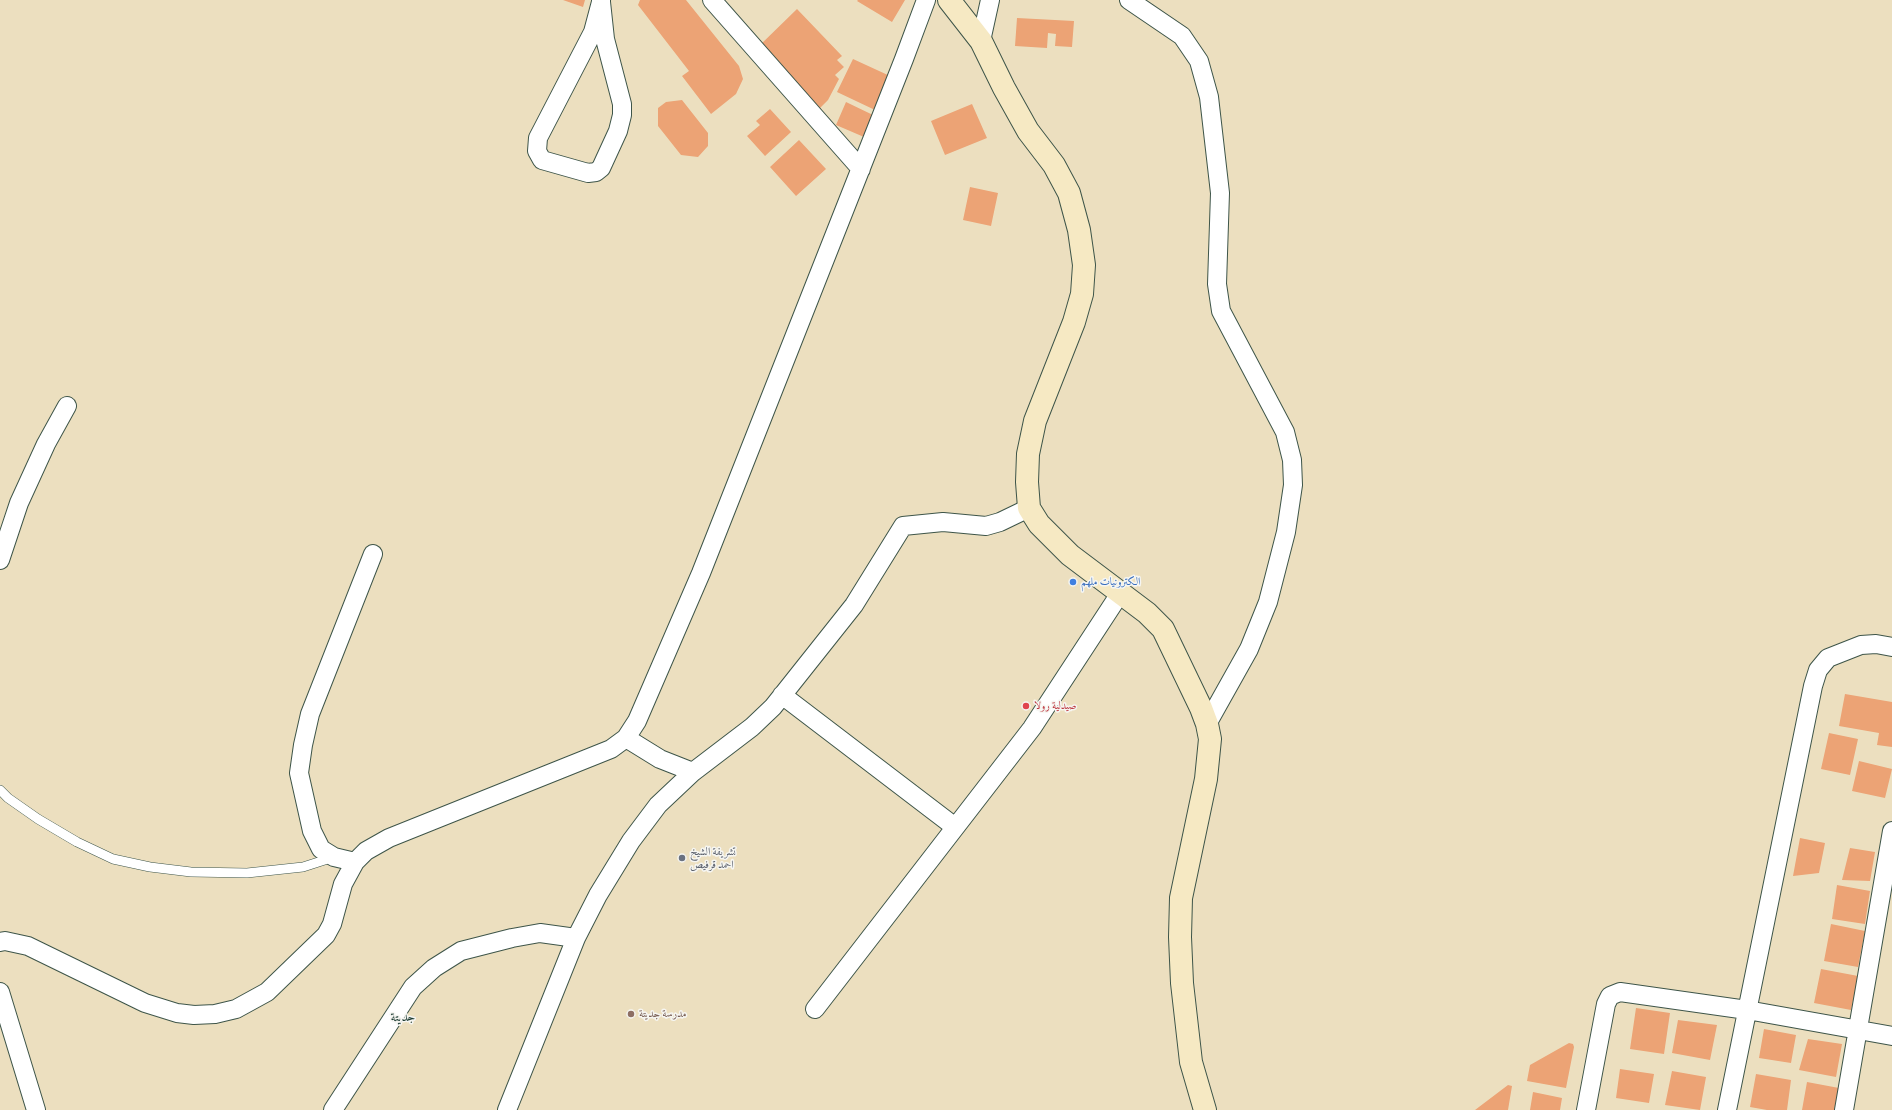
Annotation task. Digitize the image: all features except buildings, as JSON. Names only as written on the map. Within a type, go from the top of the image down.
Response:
[{"type":"street","points":[[712,0],[861,169]]},
{"type":"street","points":[[0,942],[5,941],[28,946],[100,982],[152,1005],[177,1013],[194,1015],[215,1014],[236,1009],[267,992],[326,935],[332,924],[343,884],[355,862],[366,851],[389,838],[611,749],[626,738],[639,715],[701,573],[861,169],[926,0]]},
{"type":"street","points":[[949,0],[982,41],[1004,88],[1028,131],[1054,165],[1069,193],[1079,230],[1084,265],[1082,294],[1074,322],[1035,421],[1028,454],[1027,482],[1029,508],[1039,524],[1070,555],[1121,592],[1147,613],[1163,629],[1201,708],[1207,724],[1210,739],[1206,779],[1181,898],[1180,937],[1182,983],[1191,1062],[1205,1110]]},
{"type":"street","points":[[982,41],[990,0]]},
{"type":"street","points":[[1129,0],[1182,36],[1199,61],[1209,97],[1220,193],[1216,284],[1221,311],[1285,432],[1292,460],[1293,485],[1286,532],[1268,602],[1249,650],[1207,724]]},
{"type":"street","points":[[601,1],[605,39],[622,104],[622,115],[618,131],[601,168],[596,172],[588,173],[542,160],[537,151],[537,144],[538,138],[593,32],[601,1]]},
{"type":"street","points":[[0,560],[22,497],[46,444],[67,406]]},
{"type":"street","points":[[507,1110],[576,938],[598,895],[631,841],[658,805],[692,772],[752,727],[773,707],[854,605],[903,526],[943,522],[986,526],[1000,522],[1029,508]]},
{"type":"street","points":[[355,862],[334,857],[321,849],[312,831],[299,773],[310,714],[373,554]]},
{"type":"street","points":[[815,1009],[1032,728],[1121,592]]},
{"type":"street","points":[[1727,1110],[1813,686],[1818,670],[1828,658],[1861,645],[1876,644],[1892,647]]},
{"type":"street","points":[[782,695],[955,828]]},
{"type":"street","points":[[626,738],[660,759],[692,772]]},
{"type":"street","points":[[1844,1110],[1859,1030],[1891,837]]},
{"type":"street","points":[[333,1110],[414,987],[434,968],[461,951],[512,938],[540,933],[576,938]]},
{"type":"street","points":[[0,992],[36,1110]]},
{"type":"street","points":[[1586,1110],[1606,1004],[1610,996],[1620,992],[1747,1010],[1892,1036]]},
{"type":"lane","points":[[0,790],[8,798],[38,819],[77,842],[113,859],[150,867],[191,872],[246,873],[303,867],[334,857]]},
{"type":"place","name":"الكترونيات ملهم","points":[[1073,582]]},
{"type":"place","name":"صيدلية رولا","points":[[1026,706]]},
{"type":"place","name":"تشريفة الشيخ احمد قرفيص","points":[[682,858]]},
{"type":"place","name":"مدرسة جديتة","points":[[631,1014]]},
{"type":"district","name":"جديتة","points":[[403,1018]]}]
